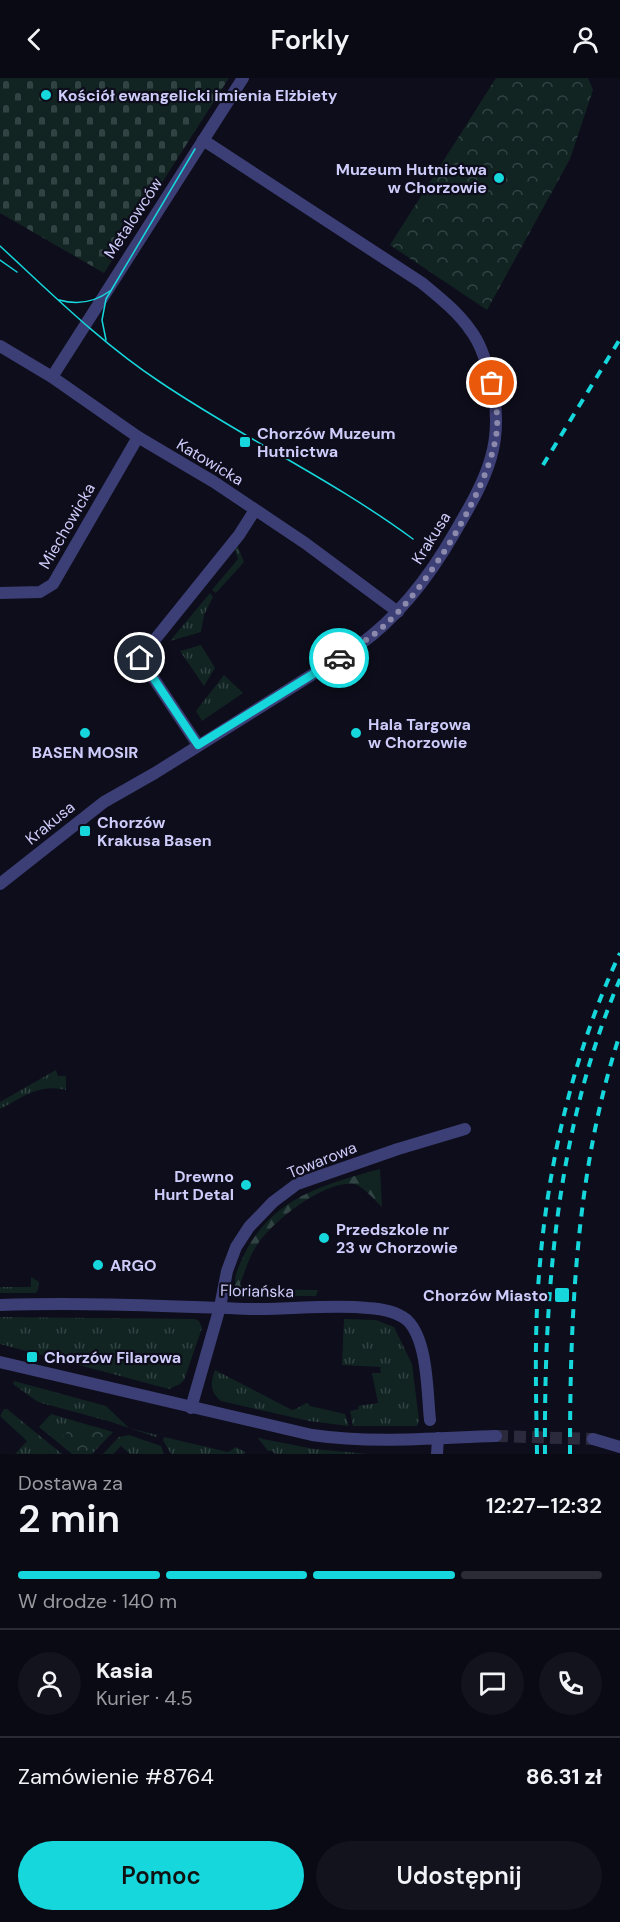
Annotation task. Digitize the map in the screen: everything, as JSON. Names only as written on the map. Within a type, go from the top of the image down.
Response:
[{"type":"street","name":"Metalowców","points":[[52,377],[243,78]]},
{"type":"street","name":"Krakusa","points":[[0,884],[98,806],[358,646],[377,632],[398,612],[439,560],[475,496],[487,468],[497,429],[496,402],[484,356],[471,329],[446,303],[422,283],[203,140]]},
{"type":"street","name":"Katowicka","points":[[0,346],[52,377],[138,437],[305,543],[398,612]]},
{"type":"street","name":"Miechowicka","points":[[0,593],[40,592],[52,584],[138,437]]},
{"type":"street","points":[[198,745],[140,658],[239,535],[255,510]]},
{"type":"street","name":"Towarowa","points":[[191,1408],[220,1307],[227,1270],[236,1247],[249,1227],[273,1202],[297,1184],[398,1149],[465,1129]]},
{"type":"street","name":"Floriańska","points":[[0,1305],[251,1309],[365,1307],[398,1314],[415,1330],[420,1345],[430,1420]]},
{"type":"street","points":[[0,1362],[323,1437],[352,1439],[496,1436]]},
{"type":"street","points":[[437,1454],[438,1438]]},
{"type":"street","points":[[593,1439],[620,1447]]},
{"type":"green space","points":[[0,78],[229,78],[104,273],[0,213]]},
{"type":"green space","points":[[496,78],[588,78],[593,90],[570,159],[487,310],[390,245]]},
{"type":"green space","points":[[237,545],[244,562],[216,593],[212,590],[238,559],[234,547]]},
{"type":"green space","points":[[210,593],[213,597],[204,615],[201,632],[170,641]]},
{"type":"green space","points":[[201,645],[215,668],[204,686],[180,651]]},
{"type":"green space","points":[[224,675],[243,693],[202,721],[196,711]]},
{"type":"green space","points":[[56,1070],[58,1076],[66,1076],[66,1090],[48,1088],[39,1090],[0,1109],[0,1102]]},
{"type":"green space","points":[[380,1169],[382,1207],[365,1190],[353,1184],[327,1189],[313,1196],[286,1215],[264,1236],[252,1254],[240,1284],[242,1289],[318,1290],[316,1296],[242,1296],[237,1294],[235,1281],[242,1259],[267,1221],[300,1197],[318,1188]]},
{"type":"green space","points":[[31,1277],[39,1282],[36,1293],[0,1293],[0,1287],[31,1287]]},
{"type":"green space","points":[[0,1317],[195,1319],[199,1321],[202,1328],[184,1380],[169,1389],[0,1344]]},
{"type":"green space","points":[[344,1319],[376,1320],[394,1327],[412,1364],[419,1420],[417,1426],[353,1426],[350,1411],[359,1409],[358,1406],[378,1403],[372,1373],[381,1373],[380,1367],[342,1365]]},
{"type":"green space","points":[[215,1370],[292,1410],[308,1403],[310,1406],[345,1414],[349,1426],[309,1421],[221,1401],[212,1387]]},
{"type":"green space","points":[[14,1381],[106,1406],[129,1428],[108,1421],[38,1402],[13,1384]]},
{"type":"green space","points":[[4,1409],[7,1409],[62,1454],[15,1454],[27,1441],[0,1416]]},
{"type":"green space","points":[[51,1414],[113,1432],[92,1454],[72,1454],[39,1427]]},
{"type":"green space","points":[[73,1424],[107,1434],[88,1454],[76,1454],[60,1441]]},
{"type":"green space","points":[[129,1428],[157,1435],[156,1437]]},
{"type":"green space","points":[[129,1435],[161,1446],[164,1454],[130,1454],[121,1446],[113,1454],[103,1454],[119,1437]]},
{"type":"green space","points":[[164,1437],[228,1452],[236,1447],[245,1452],[244,1454],[171,1454],[163,1440]]},
{"type":"green space","points":[[258,1438],[314,1449],[368,1454],[275,1454],[268,1451]]},
{"type":"tunnel","points":[[496,1436],[593,1439]]},
{"type":"tram line","points":[[106,340],[102,320],[106,299],[195,149]]},
{"type":"tram line","points":[[0,246],[77,317],[139,367],[191,402],[351,497],[413,539]]},
{"type":"tram line","points":[[0,260],[17,272]]},
{"type":"tram line","points":[[59,300],[86,302],[110,291]]},
{"type":"railway","points":[[543,465],[620,339]]},
{"type":"railway","points":[[537,1454],[537,1311],[544,1223],[550,1184],[557,1144],[577,1066],[620,953]]},
{"type":"railway","points":[[545,1454],[547,1333],[558,1212],[581,1094],[598,1036],[620,979]]},
{"type":"railway","points":[[570,1454],[570,1401],[578,1242],[594,1136],[605,1085],[620,1034]]},
{"type":"way so far","points":[[339,658],[377,632],[398,612],[435,566],[465,514],[480,487],[493,450],[497,416],[492,383]]},
{"type":"place","name":"Kościół ewangelicki imienia Elżbiety","points":[[46,95]]},
{"type":"place","name":"Muzeum Hutnictwa w Chorzowie","points":[[499,178]]},
{"type":"place","name":"Chorzów Muzeum Hutnictwa","points":[[245,442]]},
{"type":"place","name":"BASEN MOSIR","points":[[85,733]]},
{"type":"place","name":"Hala Targowa w Chorzowie","points":[[356,733]]},
{"type":"place","name":"Chorzów Krakusa Basen","points":[[85,831]]},
{"type":"place","name":"Drewno Hurt Detal","points":[[246,1185]]},
{"type":"place","name":"Przedszkole nr 23 w Chorzowie","points":[[324,1238]]},
{"type":"place","name":"ARGO","points":[[98,1265]]},
{"type":"place","name":"Chorzów Miasto","points":[[562,1295]]},
{"type":"place","name":"Chorzów Filarowa","points":[[32,1357]]},
{"type":"route","points":[[140,658],[198,745],[339,658]]}]
